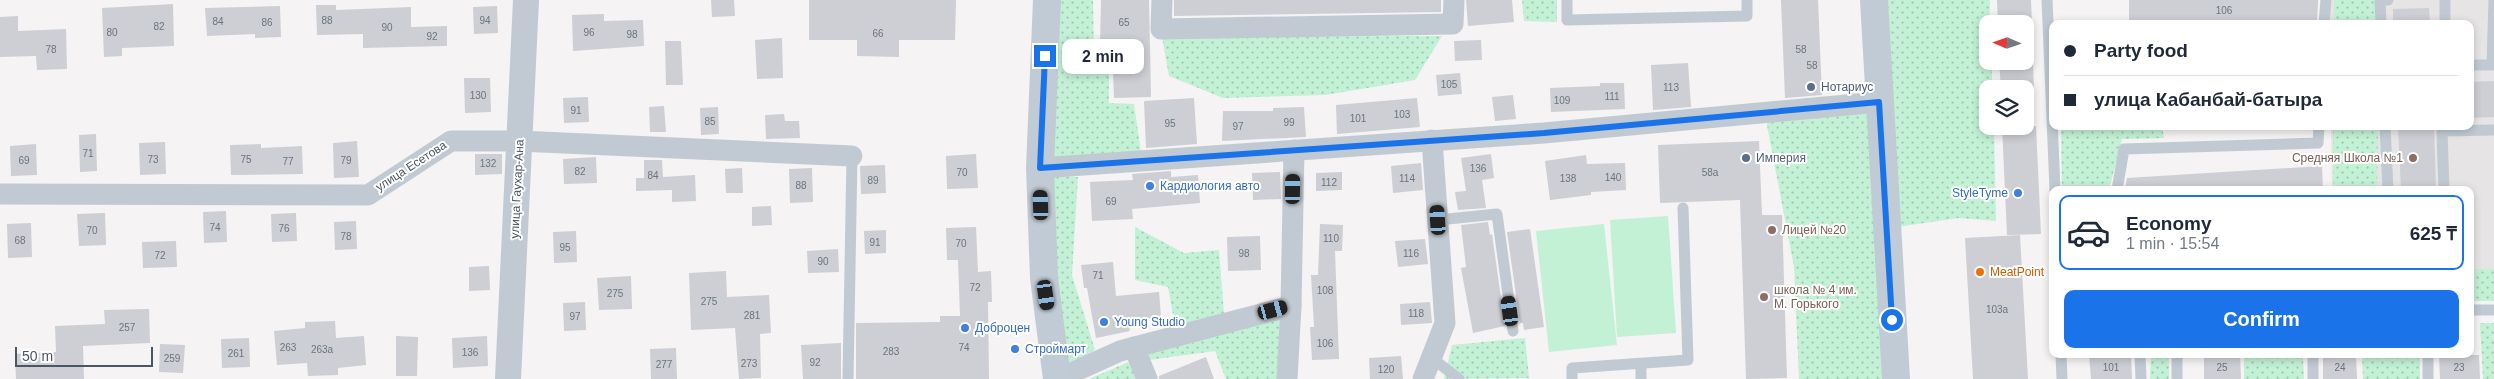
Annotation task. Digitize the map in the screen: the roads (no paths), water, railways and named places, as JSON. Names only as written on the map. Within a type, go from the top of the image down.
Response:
[{"type":"main road","points":[[1047,0],[1040,168],[1044,278],[1057,379]]},
{"type":"main road","points":[[1874,0],[1896,379]]},
{"type":"street","name":"улица Гаухар-Ана","points":[[508,379],[526,0]]},
{"type":"street","points":[[1162,0],[1161,29],[1453,24],[1454,0]]},
{"type":"street","points":[[1040,168],[1544,133],[1879,102]]},
{"type":"street","points":[[1423,379],[1445,323],[1432,140]]},
{"type":"street","name":"улица Есетова","points":[[0,194],[368,194],[451,141],[519,141],[852,156]]},
{"type":"street","points":[[1286,379],[1291,306],[1294,150]]},
{"type":"street","points":[[1057,379],[1120,351],[1291,306]]},
{"type":"street","points":[[1134,347],[1147,379]]},
{"type":"lane","points":[[1567,0],[1568,20],[1747,16],[1747,0]]},
{"type":"lane","points":[[2047,0],[2049,24]]},
{"type":"lane","points":[[2324,20],[2326,0]]},
{"type":"lane","points":[[2381,20],[2380,0],[2388,0]]},
{"type":"lane","points":[[2444,0],[2445,20]]},
{"type":"lane","points":[[2474,65],[2492,65],[2494,0]]},
{"type":"lane","points":[[2053,130],[2054,186]]},
{"type":"lane","points":[[2118,186],[2124,149],[2318,143],[2319,130]]},
{"type":"lane","points":[[2385,130],[2388,186]]},
{"type":"lane","points":[[2444,186],[2442,131],[2494,130]]},
{"type":"lane","points":[[848,379],[852,156]]},
{"type":"lane","points":[[1572,379],[1572,368],[1688,360],[1683,208]]},
{"type":"lane","points":[[1438,220],[1497,214],[1513,331]]},
{"type":"lane","points":[[2474,310],[2494,310]]},
{"type":"lane","points":[[1432,358],[1459,379]]},
{"type":"lane","points":[[2061,358],[2062,379]]},
{"type":"lane","points":[[2140,358],[2141,379]]},
{"type":"lane","points":[[2177,358],[2177,379]]},
{"type":"lane","points":[[2313,358],[2313,379]]},
{"type":"lane","points":[[2428,358],[2428,379]]},
{"type":"lane","points":[[1641,364],[1641,379]]},
{"type":"place","name":"Нотариус","points":[[1811,87]]},
{"type":"place","name":"Империя","points":[[1746,158]]},
{"type":"place","name":"Средняя Школа №1","points":[[2413,158]]},
{"type":"place","name":"Кардиология авто","points":[[1150,186]]},
{"type":"place","name":"StyleTyme","points":[[2018,193]]},
{"type":"place","name":"Лицей №20","points":[[1772,230]]},
{"type":"place","name":"MeatPoint","points":[[1980,272]]},
{"type":"place","name":"школа № 4 им. М. Горького","points":[[1764,297]]},
{"type":"place","name":"Young Studio","points":[[1104,322]]},
{"type":"place","name":"Доброцен","points":[[965,328]]},
{"type":"place","name":"Строймарт","points":[[1015,349]]}]
